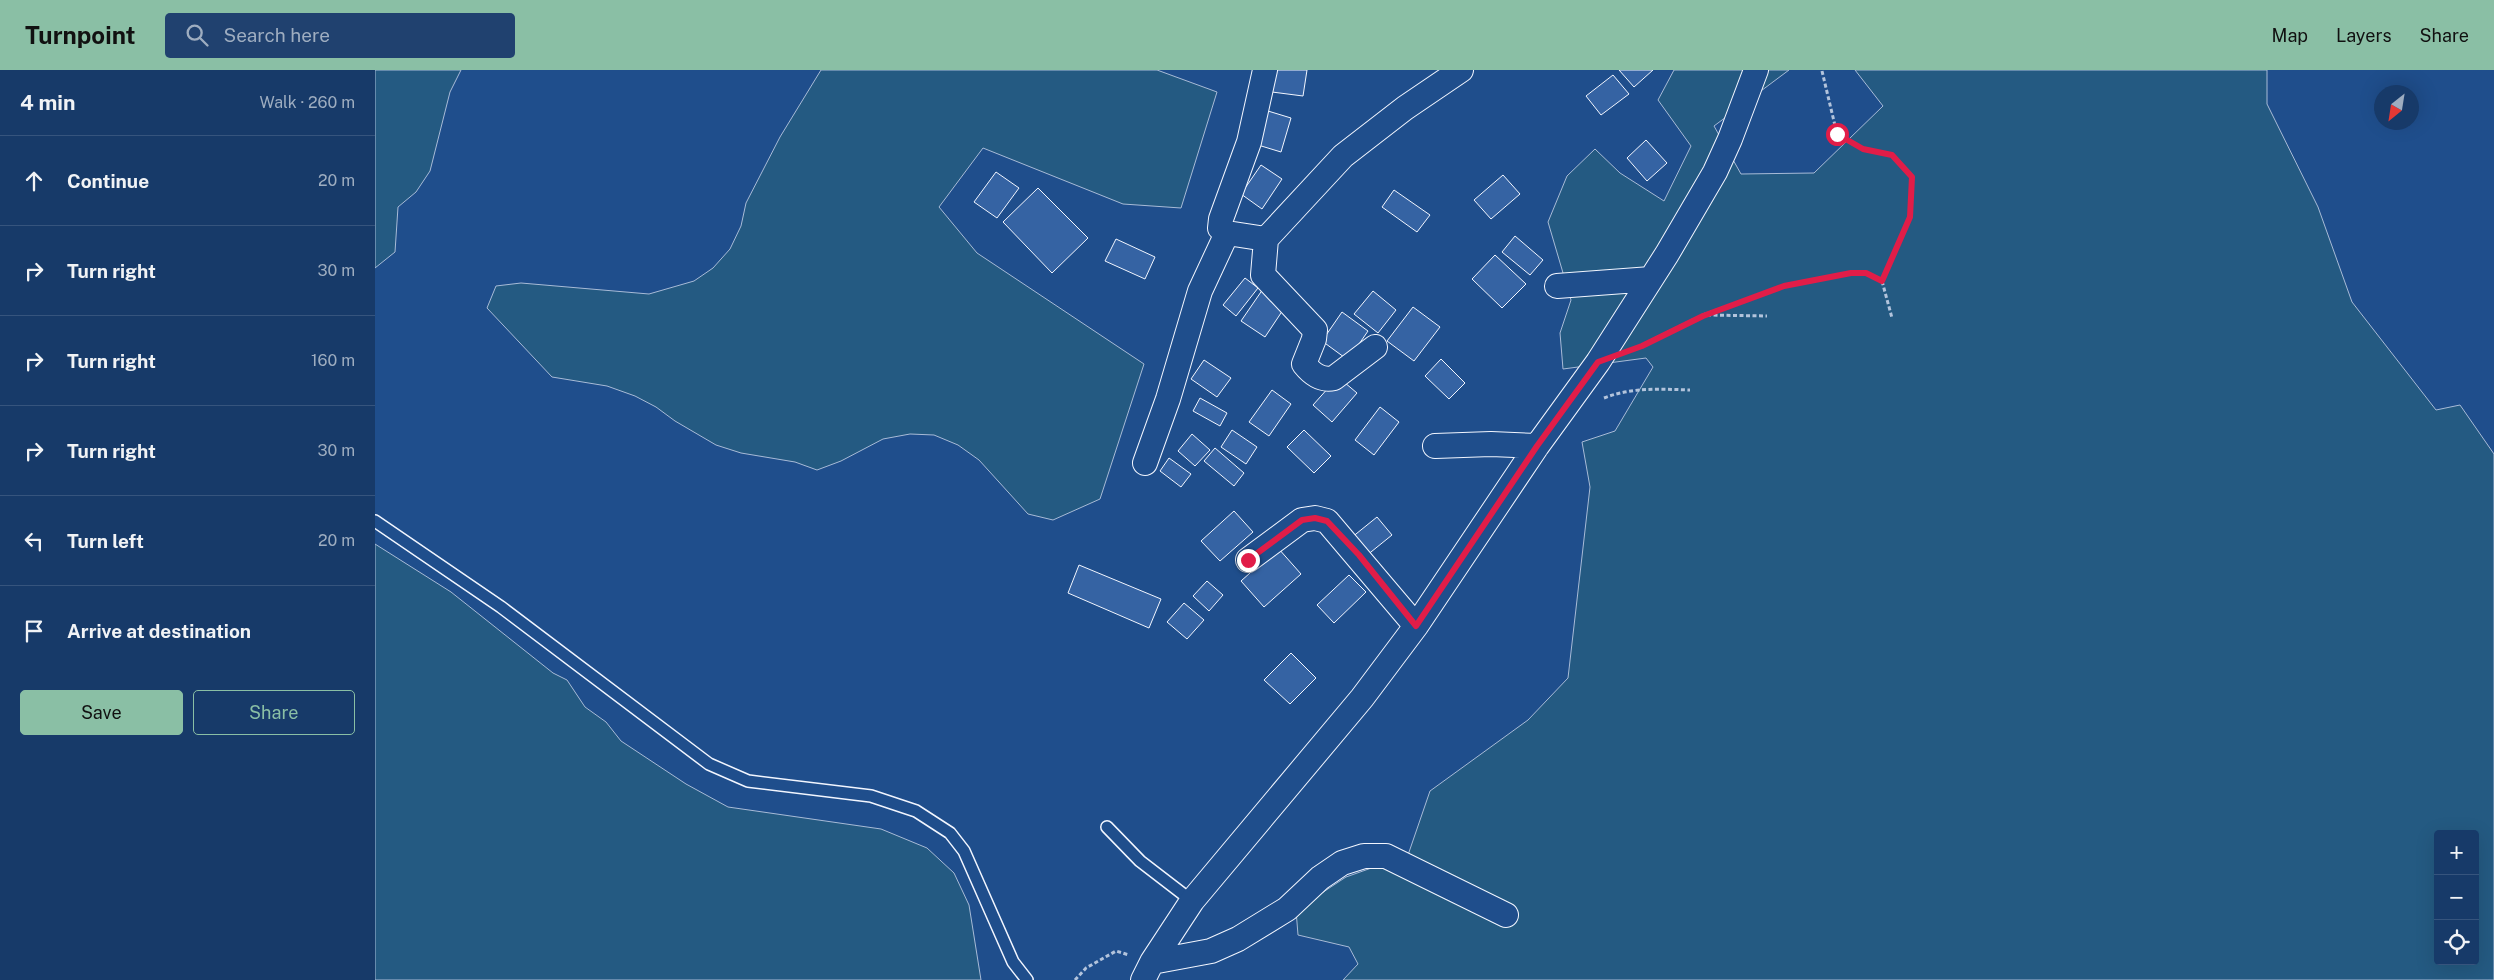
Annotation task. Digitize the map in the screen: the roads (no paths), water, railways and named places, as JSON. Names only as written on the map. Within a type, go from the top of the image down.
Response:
[{"type":"street","points":[[1265,70],[1249,142],[1219,225],[1227,233],[1266,239]]},
{"type":"street","points":[[1375,347],[1334,378],[1327,380],[1311,372],[1304,364],[1314,339],[1315,330],[1263,275],[1266,239],[1343,156],[1405,108],[1461,70]]},
{"type":"street","points":[[1147,971],[1191,901],[1362,698],[1416,626],[1537,446],[1598,362],[1651,279],[1715,172],[1731,139],[1756,70]]},
{"type":"street","points":[[1145,463],[1168,399],[1200,291],[1227,233]]},
{"type":"street","points":[[1557,286],[1651,279]]},
{"type":"street","points":[[1435,446],[1491,444],[1537,446]]},
{"type":"street","points":[[1248,560],[1302,520],[1315,518],[1327,521],[1359,555],[1416,626]]},
{"type":"street","points":[[1147,971],[1211,950],[1238,938],[1287,909],[1320,878],[1343,863],[1364,856],[1386,856],[1506,916]]},
{"type":"lane","points":[[375,521],[501,607],[709,764],[748,781],[871,796],[916,812],[950,833],[964,851],[1013,962],[1027,980]]},
{"type":"lane","points":[[1107,827],[1140,861],[1191,901]]}]
